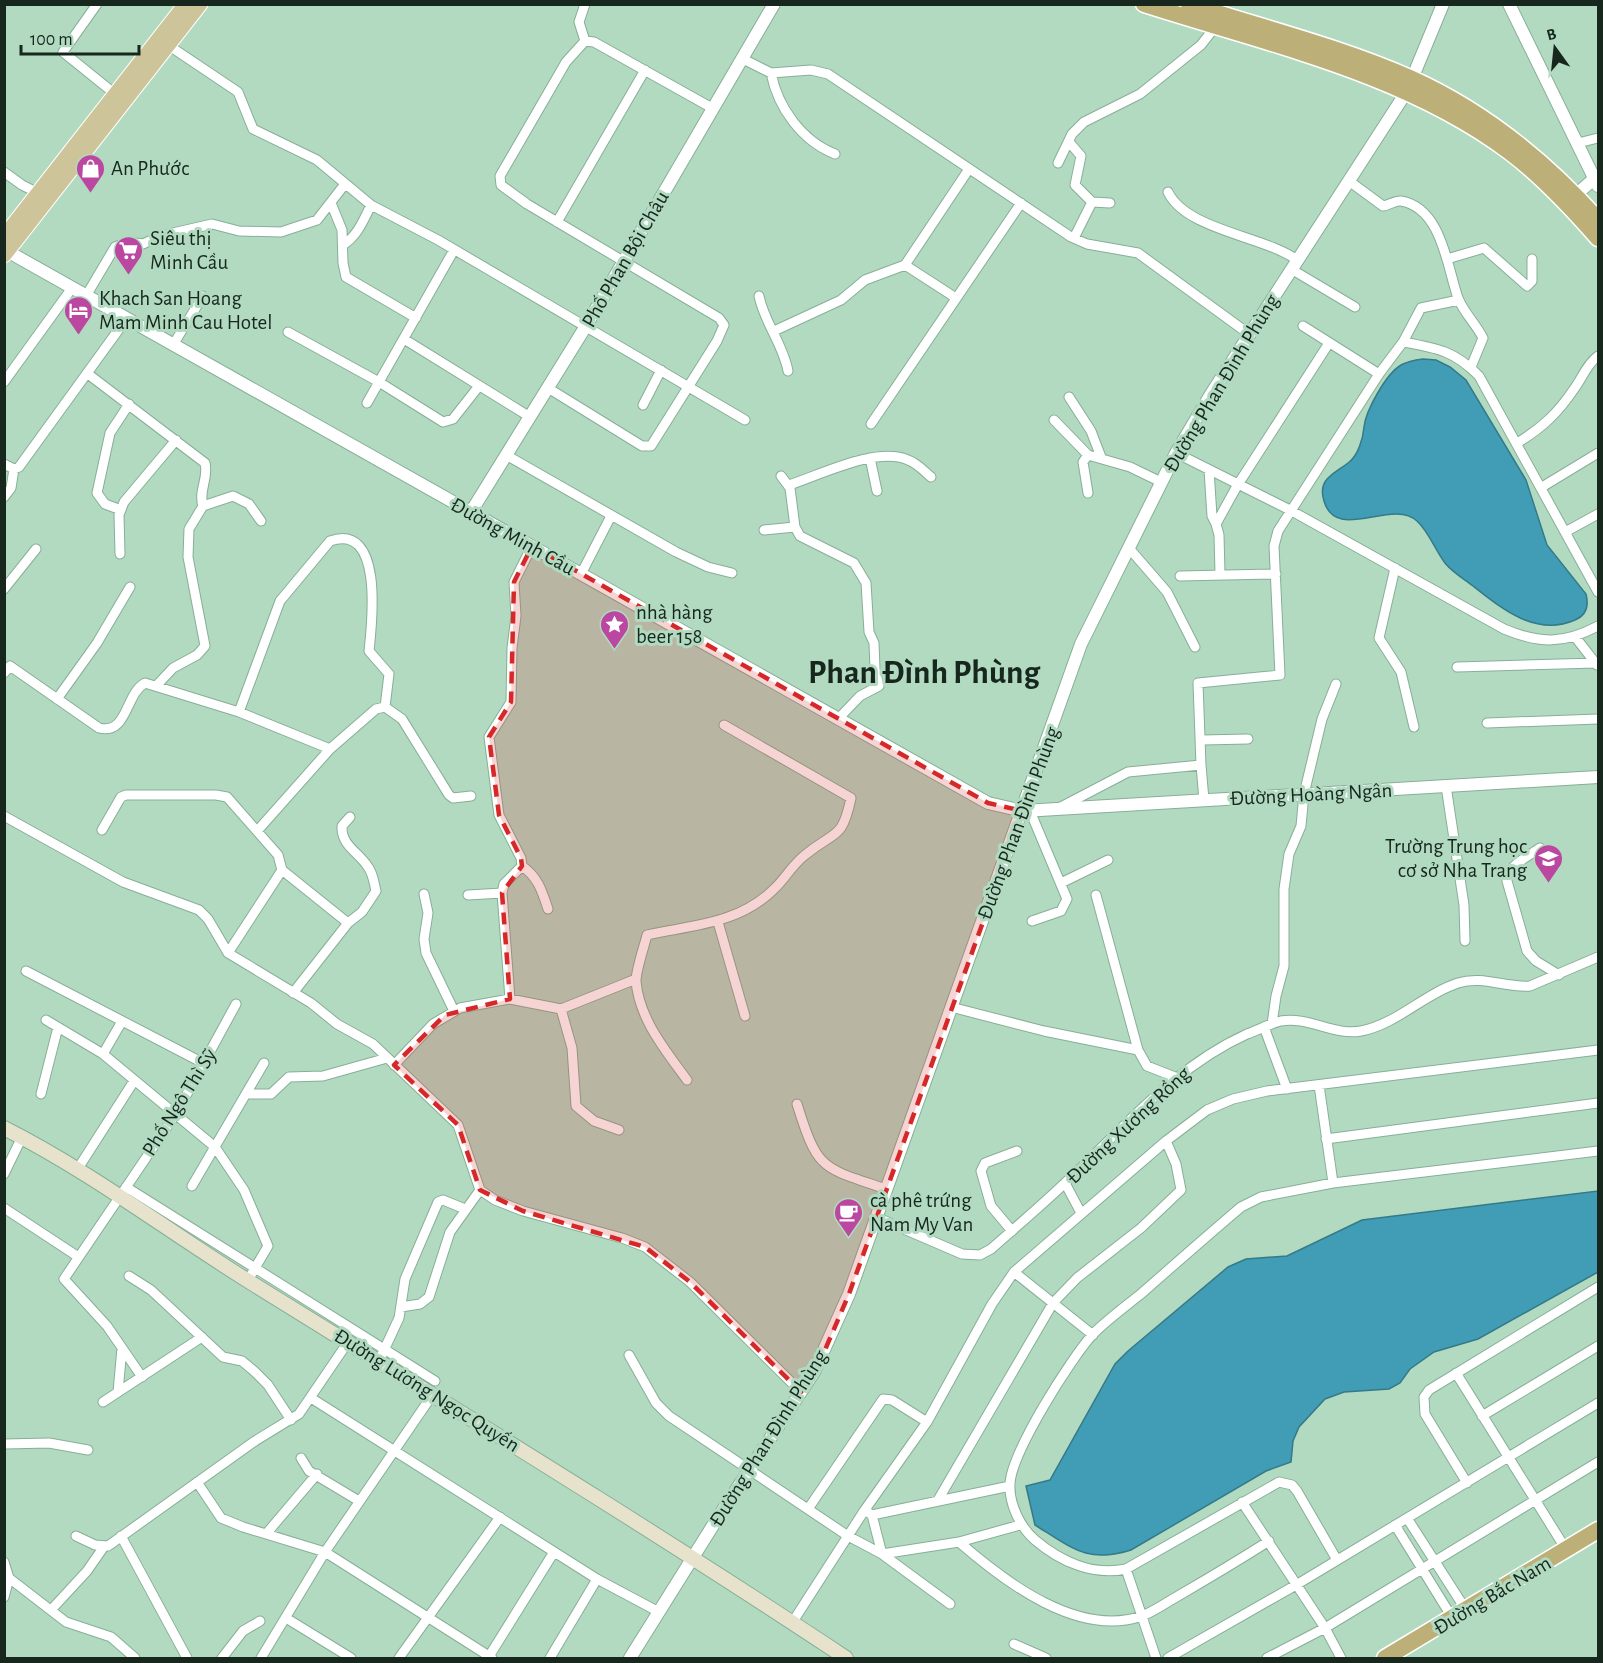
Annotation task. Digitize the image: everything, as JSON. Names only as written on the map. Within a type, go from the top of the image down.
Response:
[{"type":"highway","points":[[1144,4],[1410,85]]},
{"type":"highway","points":[[1189,4],[1382,66],[1487,135],[1599,220]]},
{"type":"highway","points":[[1571,199],[1599,238]]},
{"type":"highway","name":"Đường Bắc Nam","points":[[1385,1659],[1599,1530]]},
{"type":"main road","points":[[5,248],[186,4]]},
{"type":"main road","points":[[5,248],[38,193],[121,93],[168,45],[200,4]]},
{"type":"main road","name":"Đường Lương Ngọc Quyến","points":[[4,1128],[77,1170],[123,1192],[248,1280],[348,1342],[382,1355],[846,1659]]},
{"type":"street","points":[[97,4],[63,52],[121,93]]},
{"type":"street","points":[[585,4],[579,22],[585,41]]},
{"type":"street","name":"Phố Phan Bội Châu","points":[[471,512],[586,326],[774,4]]},
{"type":"street","name":"Đường Phan Đình Phùng","points":[[630,1659],[692,1558],[819,1364],[849,1294],[951,1007],[1027,811],[1081,644],[1128,547],[1176,453],[1249,334],[1410,85],[1443,4]]},
{"type":"street","points":[[1509,4],[1597,182],[1571,199]]},
{"type":"street","points":[[1058,163],[1075,130],[1084,122],[1129,101],[1190,55],[1215,27]]},
{"type":"street","points":[[585,41],[602,46],[712,108]]},
{"type":"street","points":[[548,388],[645,447],[653,444],[723,330],[723,322],[719,318],[506,191],[501,185],[500,176],[566,62],[585,41]]},
{"type":"street","points":[[168,45],[238,92],[254,129],[317,160],[371,205],[454,249],[745,420]]},
{"type":"street","points":[[743,59],[771,74],[799,70],[828,74],[1074,238],[1138,253],[1249,334]]},
{"type":"street","points":[[557,222],[645,69]]},
{"type":"street","points":[[771,74],[778,100],[789,116],[815,146],[835,154]]},
{"type":"street","points":[[1578,143],[1599,138]]},
{"type":"street","points":[[1069,142],[1081,156],[1075,185],[1092,202],[1110,203]]},
{"type":"street","points":[[774,331],[841,300],[865,280],[905,265],[969,170]]},
{"type":"street","points":[[4,172],[38,193]]},
{"type":"street","points":[[1349,181],[1383,206],[1400,201],[1420,211],[1434,228],[1447,259],[1459,300],[1483,338],[1471,367]]},
{"type":"street","points":[[86,296],[115,248],[122,243],[143,244],[160,236],[212,224],[240,231],[281,232],[316,220],[345,184]]},
{"type":"street","points":[[1168,192],[1175,202],[1209,225],[1282,249],[1294,264],[1355,307]]},
{"type":"street","points":[[872,424],[1021,202]]},
{"type":"street","points":[[1074,238],[1092,202]]},
{"type":"street","points":[[331,203],[342,230],[346,277],[416,318]]},
{"type":"street","points":[[343,245],[353,239],[360,229],[371,205]]},
{"type":"street","name":"Đường Minh Cầu","points":[[5,248],[86,296],[988,803],[1027,811]]},
{"type":"street","points":[[1447,259],[1484,248],[1527,286],[1532,281],[1532,258]]},
{"type":"street","points":[[367,402],[454,249]]},
{"type":"street","points":[[905,265],[956,298]]},
{"type":"street","points":[[4,382],[72,288]]},
{"type":"street","points":[[173,345],[203,296]]},
{"type":"street","points":[[759,296],[761,307],[784,352],[788,371]]},
{"type":"street","points":[[1203,800],[1198,683],[1280,675],[1275,538],[1290,510],[1379,374],[1403,342],[1421,308],[1459,300]]},
{"type":"street","points":[[4,497],[11,488],[14,470],[88,374],[127,318]]},
{"type":"street","points":[[1303,326],[1379,374]]},
{"type":"street","points":[[288,332],[379,382],[446,423],[453,419],[479,386]]},
{"type":"street","points":[[404,339],[530,417]]},
{"type":"street","points":[[1403,342],[1449,352],[1464,360],[1479,376],[1595,576],[1599,592]]},
{"type":"street","points":[[1216,525],[1237,486],[1329,343]]},
{"type":"street","points":[[1517,443],[1544,426],[1559,412],[1584,370],[1599,356]]},
{"type":"street","points":[[644,405],[661,370]]},
{"type":"street","points":[[88,374],[205,463],[206,474],[200,495],[203,506]]},
{"type":"street","points":[[1069,397],[1090,431],[1101,457]]},
{"type":"street","points":[[121,510],[105,504],[97,493],[110,433],[129,404]]},
{"type":"street","points":[[1054,420],[1088,455],[1130,467],[1161,482]]},
{"type":"street","points":[[120,554],[117,528],[124,502],[176,440]]},
{"type":"street","points":[[1176,453],[1237,486],[1290,510],[1526,638],[1551,640],[1576,638],[1599,626]]},
{"type":"street","points":[[1542,488],[1599,453]]},
{"type":"street","points":[[506,455],[676,552],[708,567],[732,573]]},
{"type":"street","points":[[1088,455],[1083,462],[1088,493]]},
{"type":"street","points":[[789,485],[870,458],[891,457],[909,460],[931,477]]},
{"type":"street","points":[[870,458],[877,491]]},
{"type":"street","points":[[4,464],[14,470]]},
{"type":"street","points":[[1209,470],[1212,516],[1220,535],[1220,574]]},
{"type":"street","points":[[781,476],[789,485],[795,526],[805,539],[854,563],[866,583],[869,632],[874,643],[874,669],[879,687],[860,696],[838,719]]},
{"type":"street","points":[[157,685],[172,668],[197,655],[205,646],[189,557],[189,529],[203,506],[233,496],[249,504],[261,521]]},
{"type":"street","points":[[1567,531],[1599,514]]},
{"type":"street","points":[[581,574],[611,516]]},
{"type":"street","points":[[764,530],[795,526]]},
{"type":"street","points":[[239,712],[280,601],[330,541],[337,538],[353,542],[362,548],[370,568],[372,578],[369,651],[389,674],[385,707]]},
{"type":"street","points":[[532,546],[514,582],[516,616],[512,648],[512,702],[489,736],[499,815],[521,858],[522,866],[532,873],[539,883],[548,909]]},
{"type":"street","points":[[1128,547],[1167,592],[1195,647]]},
{"type":"street","points":[[4,589],[36,549]]},
{"type":"street","points":[[1395,568],[1379,638],[1401,672],[1414,727]]},
{"type":"street","points":[[1180,576],[1276,574]]},
{"type":"street","points":[[57,699],[97,643],[130,587]]},
{"type":"street","points":[[1576,638],[1597,665]]},
{"type":"street","points":[[1457,667],[1597,665]]},
{"type":"street","points":[[4,673],[10,666],[99,728],[111,730],[119,724],[141,686],[146,683],[239,712],[330,749]]},
{"type":"street","points":[[1287,1089],[1268,1025],[1284,966],[1286,878],[1292,846],[1303,818],[1304,794],[1322,719],[1336,684]]},
{"type":"street","points":[[258,830],[330,749],[376,709],[385,707],[402,719],[449,795],[453,798],[471,796]]},
{"type":"street","points":[[1486,723],[1599,719]]},
{"type":"street","points":[[687,1080],[643,1010],[636,979],[647,935],[718,922],[752,907],[774,890],[804,856],[839,833],[846,823],[850,798],[724,725]]},
{"type":"street","points":[[1202,740],[1248,739]]},
{"type":"street","points":[[1059,808],[1128,772],[1201,765]]},
{"type":"street","name":"Đường Hoàng Ngân","points":[[1027,811],[1599,777]]},
{"type":"street","points":[[1446,786],[1464,904],[1465,941]]},
{"type":"street","points":[[102,830],[121,798],[126,795],[227,797],[278,855],[282,870],[348,923]]},
{"type":"street","points":[[1027,811],[1067,899],[1062,911],[1032,921]]},
{"type":"street","points":[[4,816],[123,882],[199,910],[208,919],[228,953],[311,1003],[337,1024],[373,1044],[458,1125],[480,1190],[495,1200],[523,1211],[622,1238],[645,1247],[690,1282],[801,1392]]},
{"type":"street","points":[[293,993],[348,923],[362,912],[376,891],[369,867],[347,844],[342,833],[342,826],[350,817]]},
{"type":"street","points":[[1540,848],[1512,868],[1508,872],[1507,881],[1527,951],[1536,961],[1559,975]]},
{"type":"street","points":[[1061,883],[1108,860]]},
{"type":"street","points":[[510,999],[502,893],[504,884],[522,866]]},
{"type":"street","points":[[228,953],[282,870]]},
{"type":"street","points":[[468,895],[502,893]]},
{"type":"street","points":[[424,894],[428,913],[424,939],[426,952],[454,1011]]},
{"type":"street","points":[[1096,895],[1118,966],[1138,1050],[1148,1066],[1175,1077]]},
{"type":"street","points":[[718,922],[745,1016]]},
{"type":"street","name":"Đường Xương Rồng","points":[[876,1217],[962,1254],[980,1255],[1065,1183],[1175,1077],[1211,1053],[1268,1025],[1296,1020],[1333,1029],[1360,1031],[1378,1026],[1459,983],[1482,980],[1530,987],[1599,957]]},
{"type":"street","points":[[26,971],[121,1023],[205,1064]]},
{"type":"street","points":[[246,1094],[271,1094],[289,1077],[323,1076],[390,1062],[433,1024],[454,1011],[510,999],[561,1009],[636,979]]},
{"type":"street","name":"Phố Ngô Thì Sỹ","points":[[122,1348],[107,1326],[64,1282],[65,1276],[177,1112],[236,1004]]},
{"type":"street","points":[[951,1007],[1044,1032],[1138,1050]]},
{"type":"street","points":[[561,1009],[572,1048],[576,1106],[594,1121],[619,1130]]},
{"type":"street","points":[[46,1020],[103,1054],[134,1081],[177,1112],[215,1147],[244,1190],[267,1243],[267,1248],[248,1280]]},
{"type":"street","points":[[103,1054],[121,1023]]},
{"type":"street","points":[[40,1094],[58,1027]]},
{"type":"street","points":[[792,1623],[848,1536],[868,1513],[927,1422],[992,1304],[1014,1272],[1166,1141],[1219,1104],[1267,1091],[1599,1050]]},
{"type":"street","points":[[192,1186],[264,1063]]},
{"type":"street","points":[[77,1170],[134,1081]]},
{"type":"street","points":[[1319,1085],[1333,1183]]},
{"type":"street","points":[[1326,1139],[1599,1103]]},
{"type":"street","points":[[797,1104],[810,1145],[826,1166],[838,1173],[886,1189]]},
{"type":"street","points":[[4,1174],[22,1137]]},
{"type":"street","points":[[938,1500],[1053,1303],[1077,1278],[1141,1228],[1181,1190],[1176,1164],[1166,1141]]},
{"type":"street","points":[[1011,1231],[994,1212],[981,1171],[985,1163],[1017,1151]]},
{"type":"street","points":[[1337,1560],[1292,1485],[1280,1482],[1126,1569],[1107,1573],[1085,1569],[1051,1550],[1020,1525],[1010,1486],[1019,1455],[1040,1414],[1093,1335],[1242,1207],[1261,1197],[1333,1183],[1599,1151]]},
{"type":"street","points":[[1065,1183],[1081,1213]]},
{"type":"street","points":[[401,1307],[420,1304],[429,1297],[450,1232],[480,1190]]},
{"type":"street","points":[[123,1192],[255,1268],[382,1355],[399,1318],[405,1279],[438,1202],[443,1200],[465,1209]]},
{"type":"street","points":[[4,1208],[77,1256]]},
{"type":"street","points":[[1014,1272],[1093,1335]]},
{"type":"street","points":[[129,1276],[151,1290],[223,1357],[242,1361],[254,1371],[268,1385],[291,1420]]},
{"type":"street","points":[[1467,1483],[1425,1414],[1424,1397],[1429,1389],[1599,1287]]},
{"type":"street","points":[[103,1401],[202,1337]]},
{"type":"street","points":[[51,1610],[87,1570],[102,1548],[255,1441],[299,1414],[348,1342]]},
{"type":"street","points":[[1482,1416],[1599,1346]]},
{"type":"street","points":[[122,1348],[142,1377]]},
{"type":"street","points":[[118,1392],[122,1348]]},
{"type":"street","points":[[629,1355],[656,1403],[669,1416],[848,1536],[882,1554],[950,1604]]},
{"type":"street","points":[[1456,1373],[1567,1551]]},
{"type":"street","points":[[261,1659],[325,1552],[434,1388]]},
{"type":"street","points":[[311,1398],[597,1579],[659,1612]]},
{"type":"street","points":[[808,1509],[884,1399],[892,1400],[927,1422]]},
{"type":"street","points":[[1168,1659],[1509,1459],[1599,1403]]},
{"type":"street","points":[[4,1444],[49,1443],[88,1450]]},
{"type":"street","points":[[301,1458],[307,1468],[359,1501]]},
{"type":"street","points":[[1267,1659],[1325,1628],[1599,1462]]},
{"type":"street","points":[[266,1534],[317,1474]]},
{"type":"street","points":[[196,1482],[221,1518],[325,1552],[490,1658],[554,1552]]},
{"type":"street","points":[[868,1513],[1010,1486]]},
{"type":"street","points":[[1242,1502],[1325,1628],[1341,1659]]},
{"type":"street","points":[[868,1513],[882,1554]]},
{"type":"street","points":[[399,1659],[500,1517]]},
{"type":"street","points":[[1407,1518],[1434,1561],[1460,1614]]},
{"type":"street","points":[[882,1554],[959,1542],[1020,1525]]},
{"type":"street","points":[[1395,1526],[1422,1569],[1460,1614]]},
{"type":"street","points":[[76,1536],[102,1548]]},
{"type":"street","points":[[121,1536],[187,1659]]},
{"type":"street","points":[[959,1542],[981,1562],[1050,1606],[1082,1618],[1118,1620],[1143,1616],[1269,1541]]},
{"type":"street","points":[[4,1562],[9,1578],[4,1597]]},
{"type":"street","points":[[1126,1569],[1156,1659]]},
{"type":"street","points":[[9,1578],[71,1624],[111,1637],[135,1659]]},
{"type":"street","points":[[550,1659],[597,1579]]},
{"type":"street","points":[[286,1618],[351,1659]]},
{"type":"street","points":[[222,1659],[243,1631],[260,1621]]},
{"type":"street","points":[[1014,1644],[1046,1659]]},
{"type":"highlighted area","points":[[532,546],[988,803],[1023,811],[849,1294],[819,1364],[801,1392],[690,1282],[645,1247],[523,1211],[480,1190],[458,1125],[394,1065],[445,1015],[510,999],[502,893],[522,866],[521,858],[499,815],[489,737],[511,702],[514,582]]},
{"type":"water","points":[[1423,359],[1436,360],[1450,367],[1466,380],[1526,480],[1547,545],[1586,594],[1586,610],[1579,618],[1561,624],[1547,625],[1533,623],[1508,611],[1451,569],[1441,558],[1421,525],[1406,515],[1394,514],[1352,520],[1340,519],[1330,513],[1322,494],[1325,482],[1352,460],[1357,452],[1369,411],[1378,393],[1389,376],[1401,365]]},
{"type":"water","points":[[1598,1191],[1598,1272],[1478,1339],[1434,1352],[1410,1369],[1400,1383],[1389,1389],[1344,1392],[1325,1399],[1299,1427],[1293,1441],[1291,1462],[1266,1471],[1131,1550],[1116,1554],[1091,1554],[1081,1551],[1070,1547],[1035,1525],[1026,1486],[1050,1480],[1115,1364],[1228,1267],[1246,1259],[1287,1256],[1362,1220]]},
{"type":"place","name":"An Phước","points":[[90,194]]},
{"type":"place","name":"Siêu thị Minh Cầu","points":[[129,276]]},
{"type":"place","name":"Khach San Hoang Mam Minh Cau Hotel","points":[[78,336]]},
{"type":"place","name":"nhà hàng beer 158","points":[[615,650]]},
{"type":"place","name":"Trường Trung học cơ sở Nha Trang","points":[[1548,884]]},
{"type":"place","name":"cà phê trứng Nam My Van","points":[[849,1238]]},
{"type":"district","name":"Phan Đình Phùng","points":[[924,671]]}]
